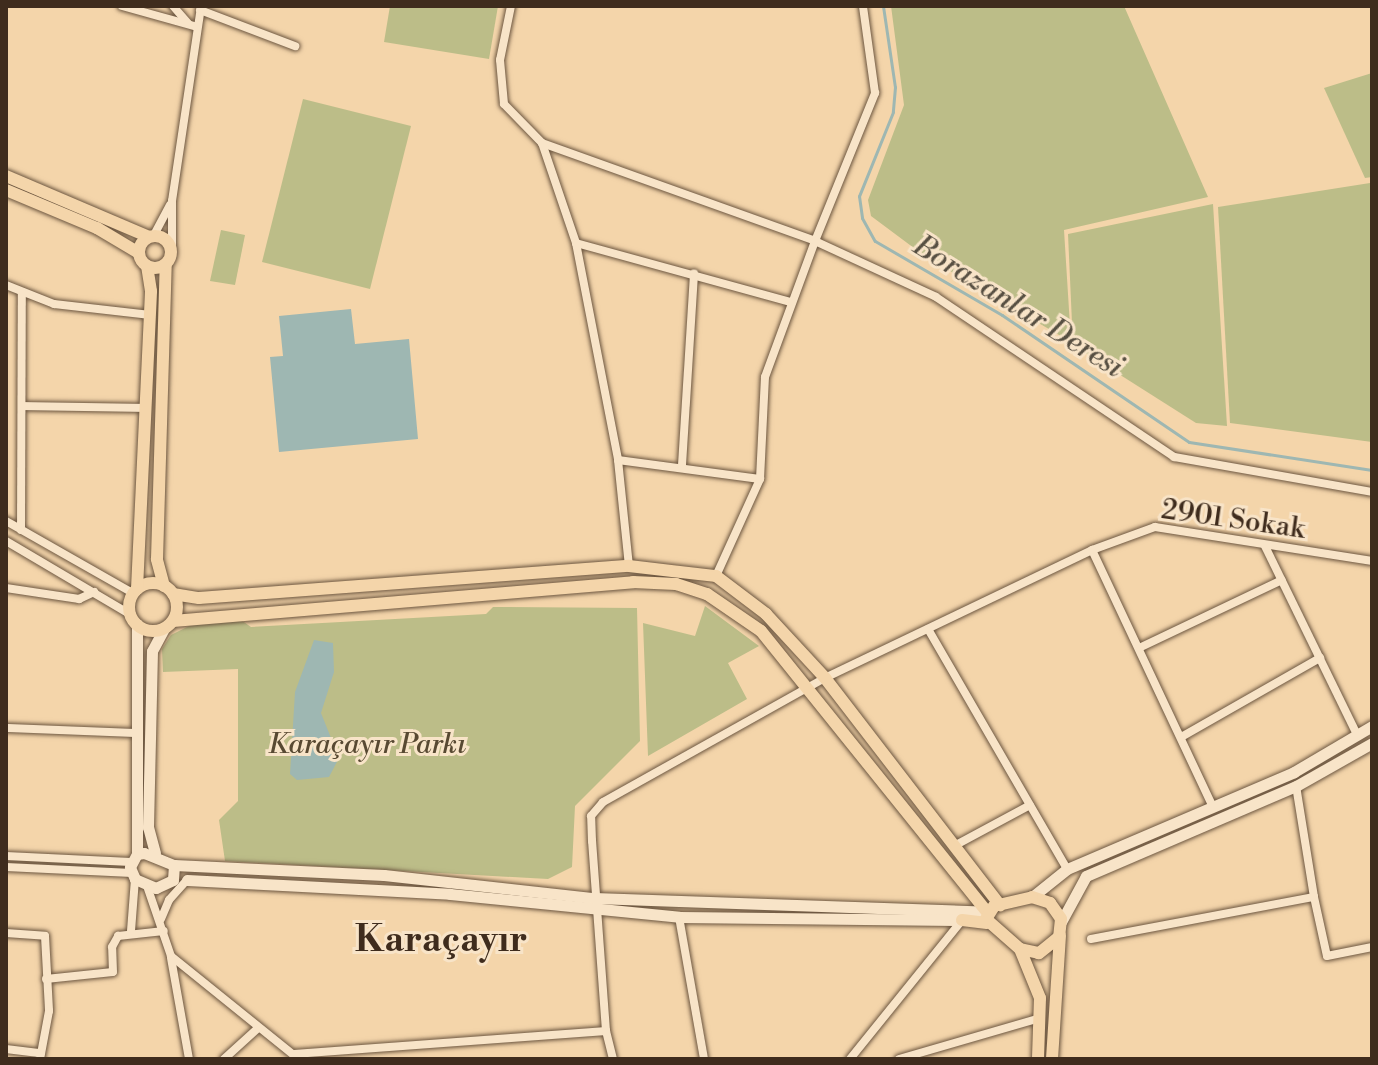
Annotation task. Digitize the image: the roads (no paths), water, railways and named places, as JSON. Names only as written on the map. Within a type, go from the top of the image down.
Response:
[{"type":"main road","points":[[6,176],[167,240],[172,249],[166,264],[157,559],[168,590],[177,604],[152,651],[148,827],[155,853],[174,865],[384,875],[594,898],[987,917]]},
{"type":"main road","points":[[6,190],[97,228],[139,253],[147,266],[150,315],[134,620],[137,733],[134,867],[147,886],[168,884],[174,865]]},
{"type":"main road","points":[[139,253],[152,236]]},
{"type":"main road","points":[[147,266],[166,264]]},
{"type":"main road","points":[[135,591],[148,584],[199,598],[629,566],[716,576],[766,614],[825,678],[1000,905]]},
{"type":"main road","points":[[134,620],[153,631],[205,614],[633,582],[676,584],[707,594],[761,631],[987,917],[1020,949],[1037,988],[1041,1018],[1038,1059]]},
{"type":"main road","points":[[187,880],[450,894],[596,912],[679,917],[962,920],[987,917],[1000,905],[1032,897],[1067,869],[1294,772],[1372,726]]},
{"type":"main road","points":[[1020,949],[1047,950],[1086,876],[1296,786],[1372,743]]},
{"type":"main road","points":[[134,867],[155,853]]},
{"type":"main road","points":[[1032,897],[1050,903],[1060,928],[1052,1059]]},
{"type":"street","points":[[122,6],[193,25]]},
{"type":"street","points":[[173,6],[193,25]]},
{"type":"street","points":[[511,6],[500,60],[504,104],[542,143],[576,243],[618,460],[629,566]]},
{"type":"street","points":[[716,576],[760,479],[765,377],[790,302],[875,93],[863,6]]},
{"type":"street","points":[[172,249],[172,201],[193,25],[200,8],[295,46]]},
{"type":"street","points":[[542,143],[815,241],[936,297],[1174,457],[1372,492]]},
{"type":"street","points":[[152,236],[172,201]]},
{"type":"street","points":[[576,243],[694,273],[790,302]]},
{"type":"street","points":[[682,465],[694,273]]},
{"type":"street","points":[[6,285],[54,304],[150,315]]},
{"type":"street","points":[[21,530],[22,292]]},
{"type":"street","points":[[23,406],[145,408]]},
{"type":"street","points":[[618,460],[682,465],[760,479]]},
{"type":"street","points":[[6,521],[135,591]]},
{"type":"street","name":"2901 Sokak","points":[[613,1059],[606,1031],[594,898],[591,816],[603,802],[825,678],[1092,550],[1155,527],[1372,561]]},
{"type":"street","points":[[6,541],[94,592],[134,620]]},
{"type":"street","points":[[1265,546],[1357,735]]},
{"type":"street","points":[[1092,550],[1183,736],[1213,807]]},
{"type":"street","points":[[1139,648],[1282,580]]},
{"type":"street","points":[[6,588],[79,599],[94,592]]},
{"type":"street","points":[[928,629],[1067,869]]},
{"type":"street","points":[[1183,736],[1320,658]]},
{"type":"street","points":[[6,728],[137,733]]},
{"type":"street","points":[[1296,786],[1327,956],[1372,947]]},
{"type":"street","points":[[954,846],[1030,805]]},
{"type":"street","points":[[6,856],[134,867]]},
{"type":"street","points":[[6,867],[134,867]]},
{"type":"street","points":[[131,931],[134,867]]},
{"type":"street","points":[[158,908],[168,884],[187,880]]},
{"type":"street","points":[[161,920],[169,900],[187,880]]},
{"type":"street","points":[[147,886],[158,908],[171,956],[189,1059]]},
{"type":"street","points":[[1091,939],[1314,897]]},
{"type":"street","points":[[679,917],[704,1059]]},
{"type":"street","points":[[850,1059],[962,920]]},
{"type":"street","points":[[46,979],[113,972],[112,947],[118,936],[131,931],[164,931]]},
{"type":"street","points":[[6,933],[45,936],[49,1011],[40,1056],[6,1049]]},
{"type":"street","points":[[171,956],[257,1029],[296,1057],[606,1031]]},
{"type":"street","points":[[899,1059],[1041,1018]]},
{"type":"street","points":[[224,1059],[257,1029]]},
{"type":"water","points":[[351,309],[355,344],[409,339],[418,439],[279,452],[270,357],[283,356],[279,316]]},
{"type":"water","points":[[314,640],[333,643],[334,672],[321,713],[339,758],[329,777],[297,780],[290,774],[295,692]]},
{"type":"waterway","name":"Borazanlar Deresi","points":[[883,6],[895,87],[893,112],[859,196],[862,218],[875,241],[1002,315],[1189,442],[1372,470]]},
{"type":"district","name":"Karaçayır","points":[[441,941]]},
{"type":"park label","name":"Karaçayır Parkı","points":[[367,745]]}]
